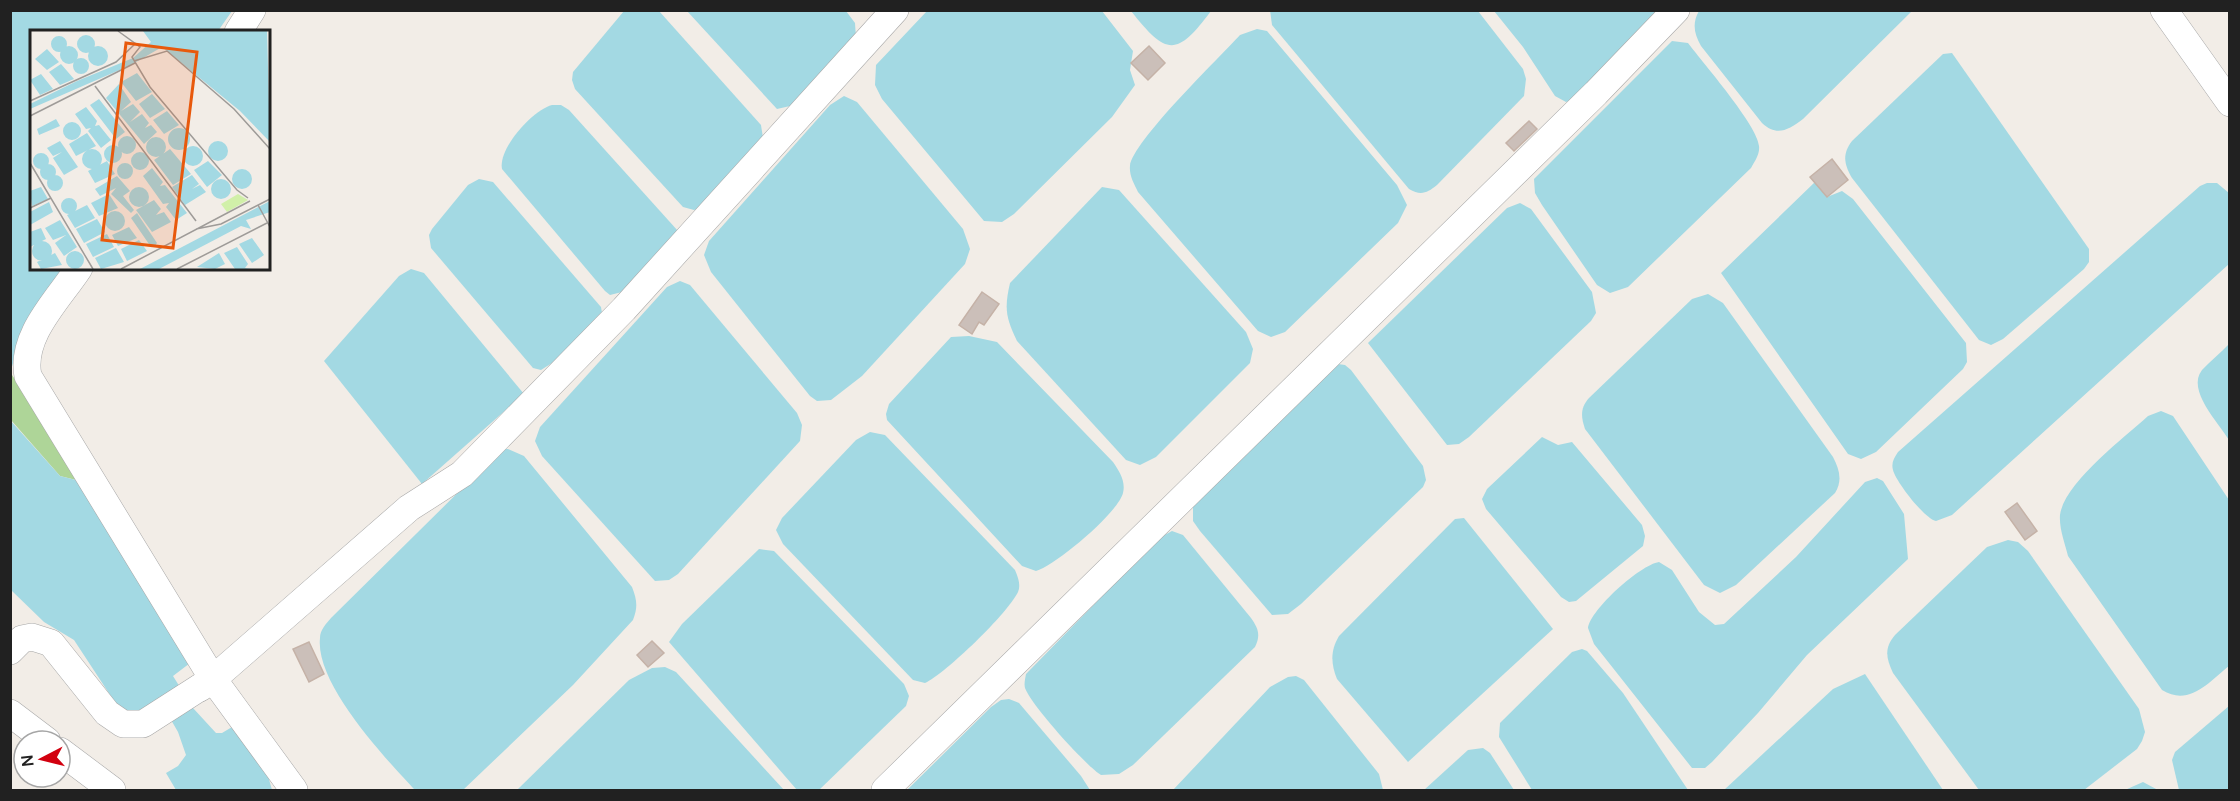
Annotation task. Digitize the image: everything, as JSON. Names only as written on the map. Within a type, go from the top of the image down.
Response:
[{"type":"street","points":[[239,30],[252,10]]},
{"type":"street","points":[[10,651],[22,639],[32,637],[51,643],[114,720],[123,724],[143,724],[204,685],[409,508],[462,474],[624,309],[896,10]]},
{"type":"street","points":[[885,790],[1596,93],[1676,10]]},
{"type":"street","points":[[2164,10],[2229,103]]},
{"type":"street","points":[[78,270],[31,339],[25,363],[28,376],[204,685],[294,790]]},
{"type":"street","points":[[10,713],[31,729]]},
{"type":"street","points":[[72,760],[112,790]]},
{"type":"green space","points":[[10,372],[84,482],[60,476],[11,420]]},
{"type":"water","points":[[1270,10],[1478,11],[1523,69],[1526,79],[1524,96],[1437,185],[1427,192],[1417,192],[1409,189],[1272,25]]},
{"type":"water","points":[[1656,10],[1571,100],[1566,102],[1555,96],[1523,47],[1494,11]]},
{"type":"water","points":[[1699,10],[1912,11],[1803,119],[1787,129],[1778,131],[1762,123],[1701,46],[1695,29],[1695,20]]},
{"type":"water","points":[[11,11],[232,11],[219,30],[30,30],[30,270],[65,270],[20,339],[11,370]]},
{"type":"water","points":[[624,11],[659,11],[761,125],[763,138],[700,208],[694,210],[683,207],[575,89],[572,80],[573,72]]},
{"type":"water","points":[[687,11],[846,11],[855,23],[856,38],[790,106],[777,109]]},
{"type":"water","points":[[927,11],[1102,11],[1133,51],[1130,70],[1135,85],[1112,117],[1014,214],[1002,222],[984,221],[882,99],[875,85],[876,65]]},
{"type":"water","points":[[1131,11],[1211,11],[1189,37],[1180,43],[1171,45],[1162,43],[1153,36]]},
{"type":"water","points":[[1257,29],[1267,31],[1397,185],[1407,205],[1398,223],[1285,332],[1271,337],[1258,331],[1138,192],[1130,169],[1134,154],[1145,138],[1178,100],[1240,35]]},
{"type":"water","points":[[1672,41],[1688,43],[1717,79],[1750,124],[1759,146],[1759,152],[1751,168],[1628,287],[1610,293],[1597,285],[1542,205],[1535,193],[1534,179]]},
{"type":"water","points":[[1952,53],[2089,249],[2089,262],[2084,269],[2003,339],[1991,345],[1979,340],[1852,178],[1845,159],[1852,141],[1943,54]]},
{"type":"water","points":[[844,96],[857,102],[963,229],[970,249],[965,264],[862,376],[831,400],[817,401],[810,396],[711,272],[704,255],[709,241],[830,105]]},
{"type":"water","points":[[552,105],[561,105],[569,110],[678,231],[622,292],[610,295],[605,291],[502,169],[505,151],[518,131],[536,114]]},
{"type":"water","points":[[479,179],[493,182],[601,307],[602,313],[552,363],[541,370],[533,368],[431,248],[429,235],[432,229],[468,185]]},
{"type":"water","points":[[1815,182],[1827,197],[1842,191],[1853,199],[1966,343],[1967,362],[1963,369],[1876,452],[1861,459],[1848,454],[1721,273]]},
{"type":"water","points":[[2217,183],[2229,193],[2229,264],[1952,515],[1936,521],[1925,514],[1895,476],[1892,465],[1898,452],[2200,186]]},
{"type":"water","points":[[1102,187],[1119,190],[1246,332],[1253,349],[1250,363],[1156,457],[1140,465],[1126,460],[1017,341],[1007,313],[1010,283]]},
{"type":"water","points":[[1520,203],[1531,209],[1592,292],[1596,313],[1591,321],[1469,437],[1459,444],[1447,445],[1368,343],[1507,208]]},
{"type":"water","points":[[411,269],[424,273],[524,394],[422,484],[324,361],[399,276]]},
{"type":"water","points":[[680,281],[690,285],[797,413],[802,425],[800,441],[678,574],[669,580],[655,581],[542,456],[535,441],[540,427],[667,287]]},
{"type":"water","points":[[1708,294],[1723,303],[1833,457],[1839,479],[1835,493],[1736,585],[1720,593],[1704,585],[1585,429],[1582,417],[1584,405],[1589,398],[1692,299]]},
{"type":"water","points":[[969,336],[997,342],[1113,462],[1123,480],[1124,489],[1119,502],[1099,525],[1071,549],[1036,571],[1022,566],[887,420],[889,404],[951,337]]},
{"type":"water","points":[[2229,344],[2229,440],[2201,396],[2198,378],[2202,370]]},
{"type":"water","points":[[1338,364],[1345,365],[1351,370],[1423,466],[1426,480],[1423,487],[1301,604],[1288,614],[1272,615],[1200,531],[1193,521],[1193,506]]},
{"type":"water","points":[[2161,411],[2173,416],[2229,500],[2229,666],[2198,690],[2181,696],[2162,690],[2068,556],[2060,520],[2064,502],[2083,475],[2148,416]]},
{"type":"water","points":[[10,420],[60,476],[84,482],[198,657],[173,676],[193,708],[216,733],[222,733],[242,721],[263,758],[272,790],[176,790],[166,773],[178,766],[186,755],[178,732],[159,699],[135,713],[118,707],[74,640],[44,622],[11,590]]},
{"type":"water","points":[[870,432],[885,435],[1015,570],[1019,581],[1018,592],[1002,614],[947,668],[925,683],[913,680],[783,544],[776,530],[782,518],[856,440]]},
{"type":"water","points":[[1542,437],[1558,445],[1572,442],[1642,525],[1645,536],[1643,546],[1576,601],[1569,602],[1561,597],[1486,509],[1482,499],[1487,489]]},
{"type":"water","points":[[502,449],[508,449],[524,456],[632,587],[636,604],[635,615],[633,620],[573,685],[463,790],[415,790],[370,740],[340,698],[321,656],[320,635],[331,618]]},
{"type":"water","points":[[1877,478],[1883,481],[1904,514],[1908,559],[1807,655],[1758,713],[1712,762],[1705,768],[1692,768],[1594,644],[1588,628],[1591,620],[1607,600],[1629,579],[1659,562],[1672,570],[1699,612],[1715,625],[1724,624],[1796,557],[1865,482]]},
{"type":"water","points":[[1464,518],[1553,629],[1408,762],[1337,679],[1333,663],[1334,647],[1339,636],[1455,519]]},
{"type":"water","points":[[1172,531],[1183,535],[1251,618],[1258,632],[1257,643],[1133,765],[1119,774],[1101,775],[1072,748],[1037,708],[1025,688],[1026,674],[1159,538]]},
{"type":"water","points":[[2008,540],[2018,542],[2028,551],[2139,709],[2145,732],[2137,749],[2084,790],[1979,790],[1893,673],[1889,663],[1887,653],[1889,644],[1895,635],[1987,547]]},
{"type":"water","points":[[759,549],[774,551],[904,684],[909,696],[906,706],[819,790],[797,790],[669,642],[682,624]]},
{"type":"water","points":[[1582,649],[1587,651],[1623,693],[1688,790],[1532,790],[1499,737],[1500,723],[1572,652]]},
{"type":"water","points":[[665,667],[676,672],[784,790],[517,790],[629,680],[652,668]]},
{"type":"water","points":[[1865,674],[1943,790],[1724,790],[1833,689]]},
{"type":"water","points":[[1296,676],[1304,680],[1379,774],[1383,790],[1173,790],[1270,687],[1288,677]]},
{"type":"water","points":[[1009,699],[1019,703],[1081,776],[1090,790],[907,790],[991,707],[1001,700]]},
{"type":"water","points":[[2229,706],[2229,790],[2179,790],[2172,760],[2175,752]]},
{"type":"water","points":[[1483,748],[1490,753],[1514,790],[1424,790],[1468,750]]},
{"type":"water","points":[[2143,782],[2158,790],[2125,790]]},
{"type":"building","points":[[1149,46],[1165,63],[1148,80],[1131,63]]},
{"type":"building","points":[[1529,121],[1537,129],[1514,151],[1506,143]]},
{"type":"building","points":[[1832,159],[1848,180],[1827,197],[1810,177]]},
{"type":"building","points":[[982,292],[999,304],[984,325],[979,322],[972,334],[959,325]]},
{"type":"building","points":[[2017,503],[2037,531],[2025,540],[2005,512]]},
{"type":"building","points":[[652,641],[664,653],[648,667],[637,655]]},
{"type":"building","points":[[309,642],[324,674],[309,682],[293,649]]}]
